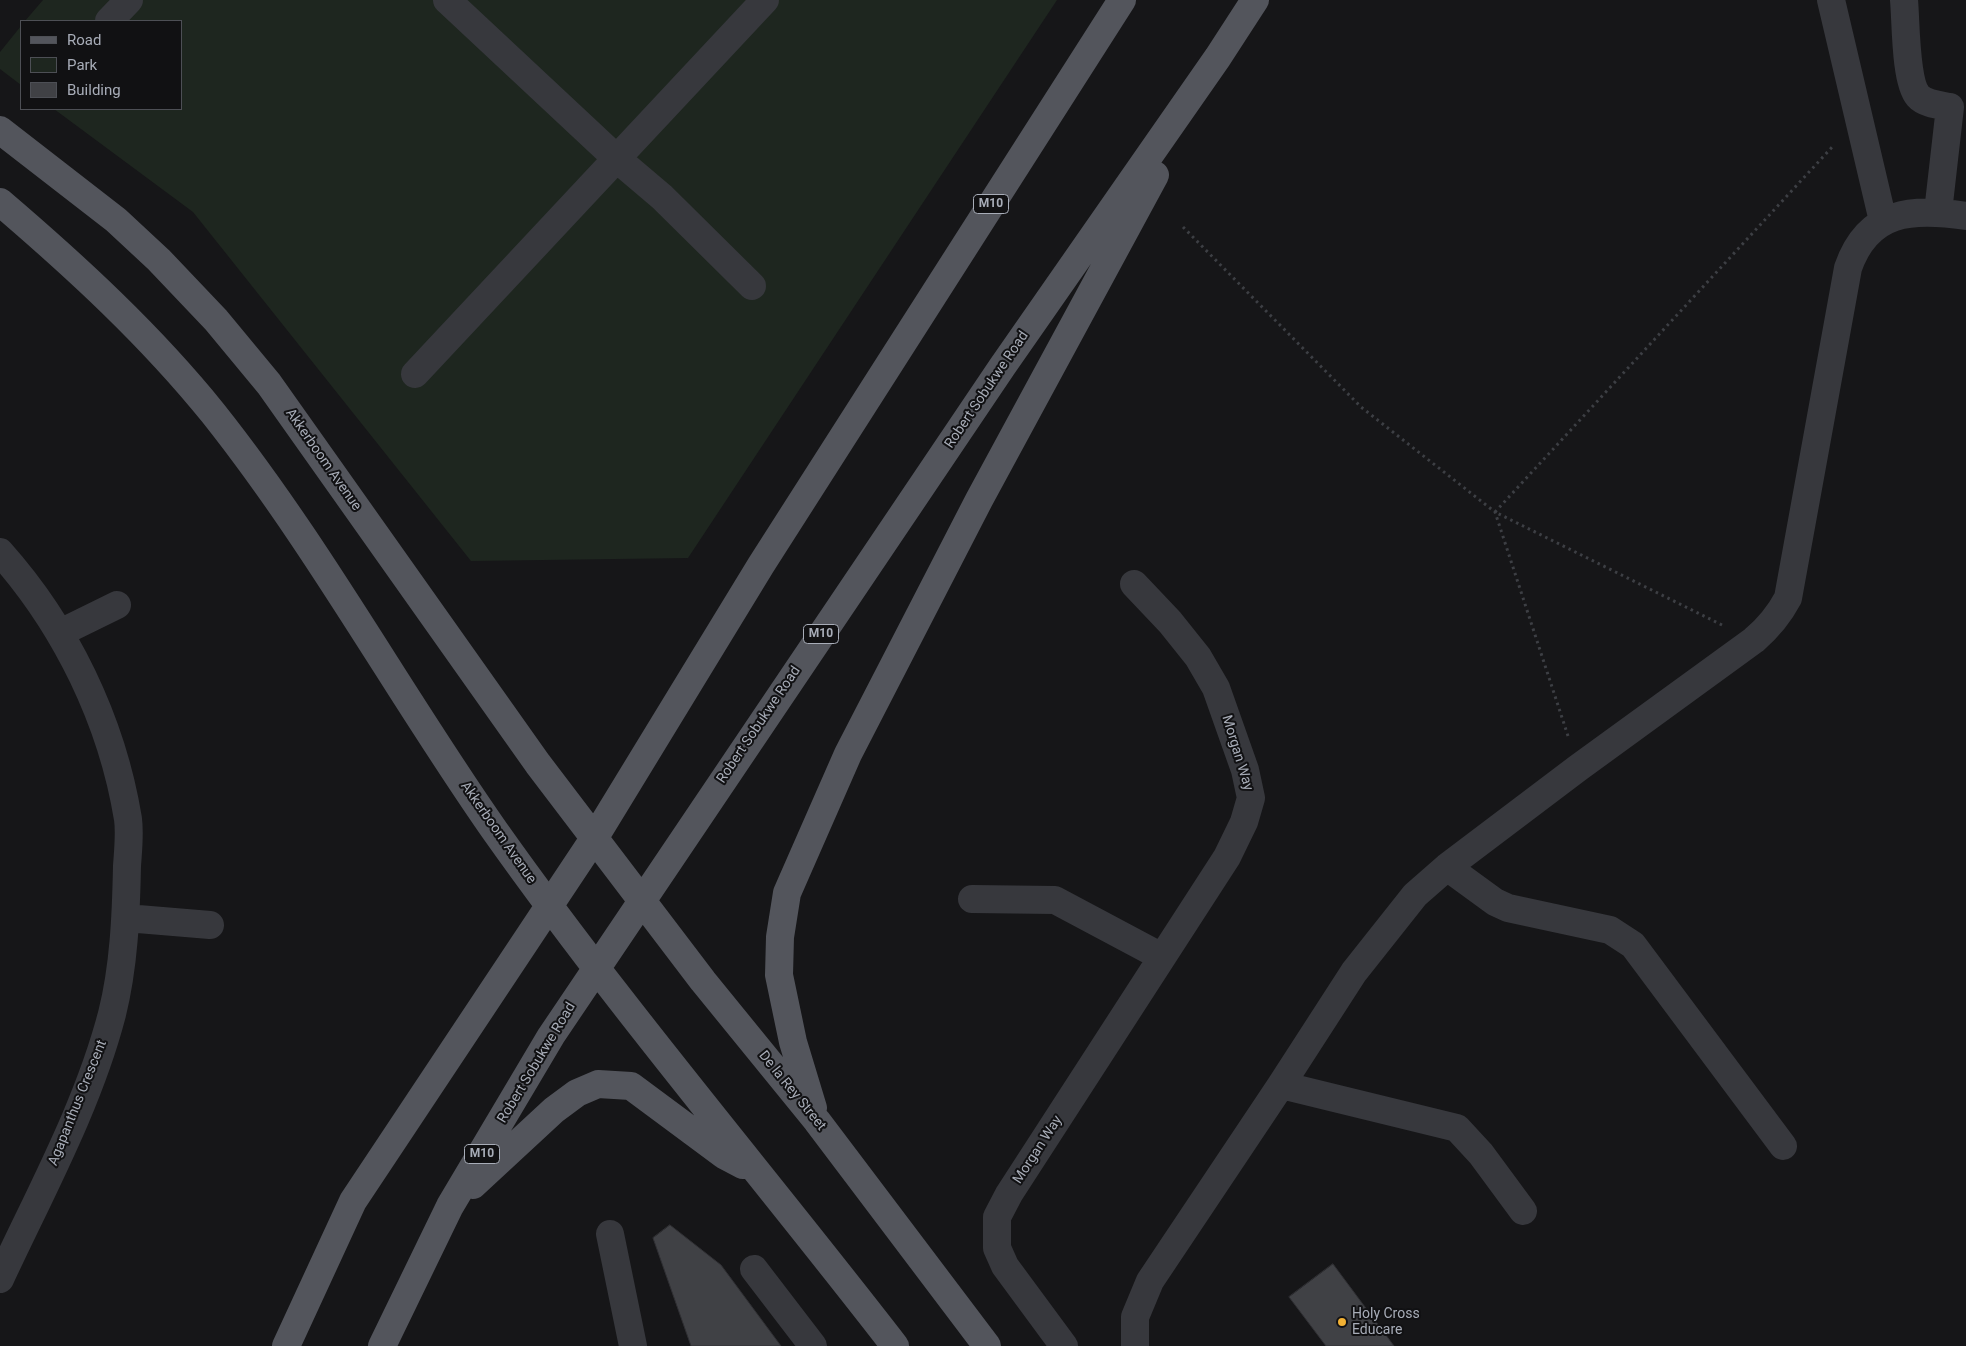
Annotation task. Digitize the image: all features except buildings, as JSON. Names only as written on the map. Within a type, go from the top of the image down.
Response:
[{"type":"main road","name":"M10","points":[[286,1346],[353,1201],[595,837],[761,565],[1122,0]]},
{"type":"main road","name":"Robert Sobukwe Road","points":[[382,1346],[450,1206],[551,1036],[991,383],[1218,57],[1255,0]]},
{"type":"main road","points":[[817,1121],[793,1042],[779,975],[780,937],[786,893],[864,722],[984,491],[1218,57]]},
{"type":"main road","name":"Akkerboom Avenue","points":[[0,130],[116,220],[160,260],[216,320],[268,384],[538,764],[595,837]]},
{"type":"main road","name":"Akkerboom Avenue","points":[[0,202],[62,255],[116,307],[211,411],[272,491],[454,771],[549,906]]},
{"type":"main road","name":"De la Rey Street","points":[[595,837],[703,981],[817,1121],[988,1346]]},
{"type":"main road","points":[[549,906],[597,970],[895,1346]]},
{"type":"main road","points":[[450,1206],[554,1110],[577,1093],[598,1084],[631,1086],[724,1155],[759,1174]]},
{"type":"street","points":[[110,20],[129,0]]},
{"type":"street","points":[[447,0],[616,158],[662,197],[752,286]]},
{"type":"street","points":[[416,374],[765,0]]},
{"type":"street","points":[[1831,0],[1883,221]]},
{"type":"street","points":[[1904,0],[1909,69],[1918,96],[1926,102],[1958,108],[1938,212]]},
{"type":"street","points":[[1135,1346],[1134,1317],[1150,1281],[1354,972],[1415,895],[1447,867],[1769,627],[1788,598],[1848,268],[1860,241],[1883,221],[1899,215],[1938,212],[1966,216]]},
{"type":"street","name":"Agapanthus Crescent","points":[[0,552],[18,573],[60,634],[89,689],[116,765],[128,820],[126,918],[120,973],[112,1014],[98,1058],[75,1117],[0,1279]]},
{"type":"street","name":"Morgan Way","points":[[1064,1346],[1005,1266],[997,1248],[997,1217],[1009,1194],[1227,857],[1244,822],[1251,798],[1246,770],[1216,688],[1198,657],[1134,584]]},
{"type":"street","points":[[60,634],[117,606]]},
{"type":"street","points":[[1447,867],[1495,902],[1508,908],[1610,930],[1624,936],[1634,945],[1783,1146]]},
{"type":"street","points":[[972,899],[1055,900],[1162,957]]},
{"type":"street","points":[[126,918],[210,926]]},
{"type":"street","points":[[1281,1085],[1457,1128],[1480,1154],[1523,1211]]},
{"type":"street","points":[[610,1234],[633,1346]]},
{"type":"street","points":[[754,1269],[813,1346]]},
{"type":"path","points":[[1495,512],[1858,118]]},
{"type":"path","points":[[1183,227],[1361,407],[1495,512],[1754,640]]},
{"type":"path","points":[[1495,512],[1578,768]]},
{"type":"green space","points":[[43,0],[1057,0],[688,558],[471,561],[193,212],[55,110],[182,110],[182,20],[26,20]]},
{"type":"green space","points":[[20,27],[20,84],[0,69],[0,52]]},
{"type":"place","name":"Holy Cross Educare","points":[[1342,1322]]}]
